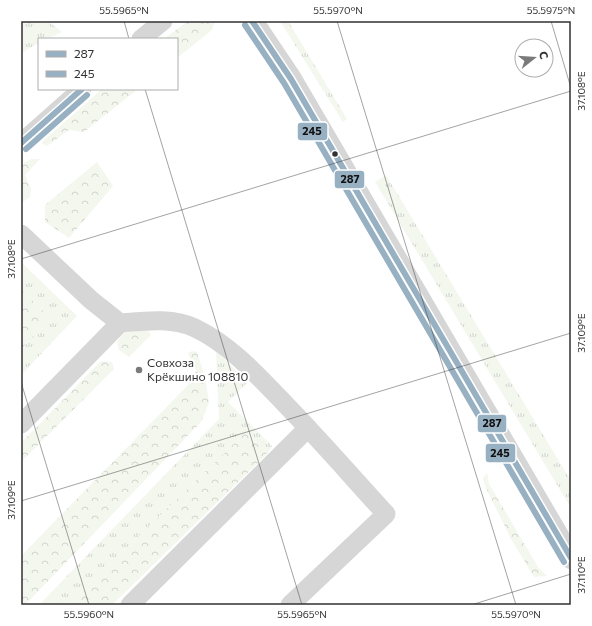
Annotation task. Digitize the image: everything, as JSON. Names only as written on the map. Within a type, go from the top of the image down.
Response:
[{"type":"street","points":[[142,38],[163,21]]},
{"type":"street","points":[[252,21],[292,79],[571,558]]},
{"type":"street","points":[[21,143],[81,90]]},
{"type":"street","points":[[21,234],[90,300],[120,323]]},
{"type":"street","points":[[21,424],[120,323],[172,321],[194,327],[216,340],[258,375],[386,514],[290,605]]},
{"type":"street","points":[[130,605],[308,428]]},
{"type":"green space","points":[[21,21],[48,21],[62,32],[49,38],[38,38],[38,44],[21,53]]},
{"type":"green space","points":[[188,21],[215,21],[212,30],[178,57],[178,38],[165,38]]},
{"type":"green space","points":[[280,21],[288,21],[347,119],[343,122]]},
{"type":"green space","points":[[101,90],[137,90],[84,132],[69,130],[47,146],[41,143]]},
{"type":"green space","points":[[32,159],[40,159],[25,175],[31,189],[30,197],[22,202],[21,170],[24,163]]},
{"type":"green space","points":[[97,162],[113,186],[69,238],[45,222],[45,205]]},
{"type":"green space","points":[[386,175],[571,481],[571,508],[375,182]]},
{"type":"green space","points":[[21,262],[77,316],[21,375],[21,349],[51,319],[21,289]]},
{"type":"green space","points":[[21,289],[51,319],[21,349]]},
{"type":"green space","points":[[146,327],[151,335],[129,357],[119,350],[117,342],[125,332]]},
{"type":"green space","points":[[192,351],[197,352],[205,377],[209,403],[201,422],[25,605],[21,605],[21,556],[194,379],[196,370],[188,353]]},
{"type":"green space","points":[[216,351],[248,382],[228,402],[272,446],[267,454],[246,432],[68,605],[39,605],[219,419]]},
{"type":"green space","points":[[101,361],[112,362],[114,369],[21,462],[21,443]]},
{"type":"green space","points":[[246,432],[267,454],[112,605],[68,605]]},
{"type":"green space","points":[[487,473],[489,484],[538,567],[547,576],[534,577],[511,539],[485,486],[483,478]]},
{"type":"transit line","name":"287","points":[[252,21],[291,79],[571,558]]},
{"type":"transit line","name":"245","points":[[245,25],[284,83],[564,562]]},
{"type":"transit line","name":"287","points":[[21,143],[81,90]]},
{"type":"transit line","name":"245","points":[[26,149],[87,95]]},
{"type":"place","name":"Совхоза Крёкшино 108810","points":[[139,370]]}]
